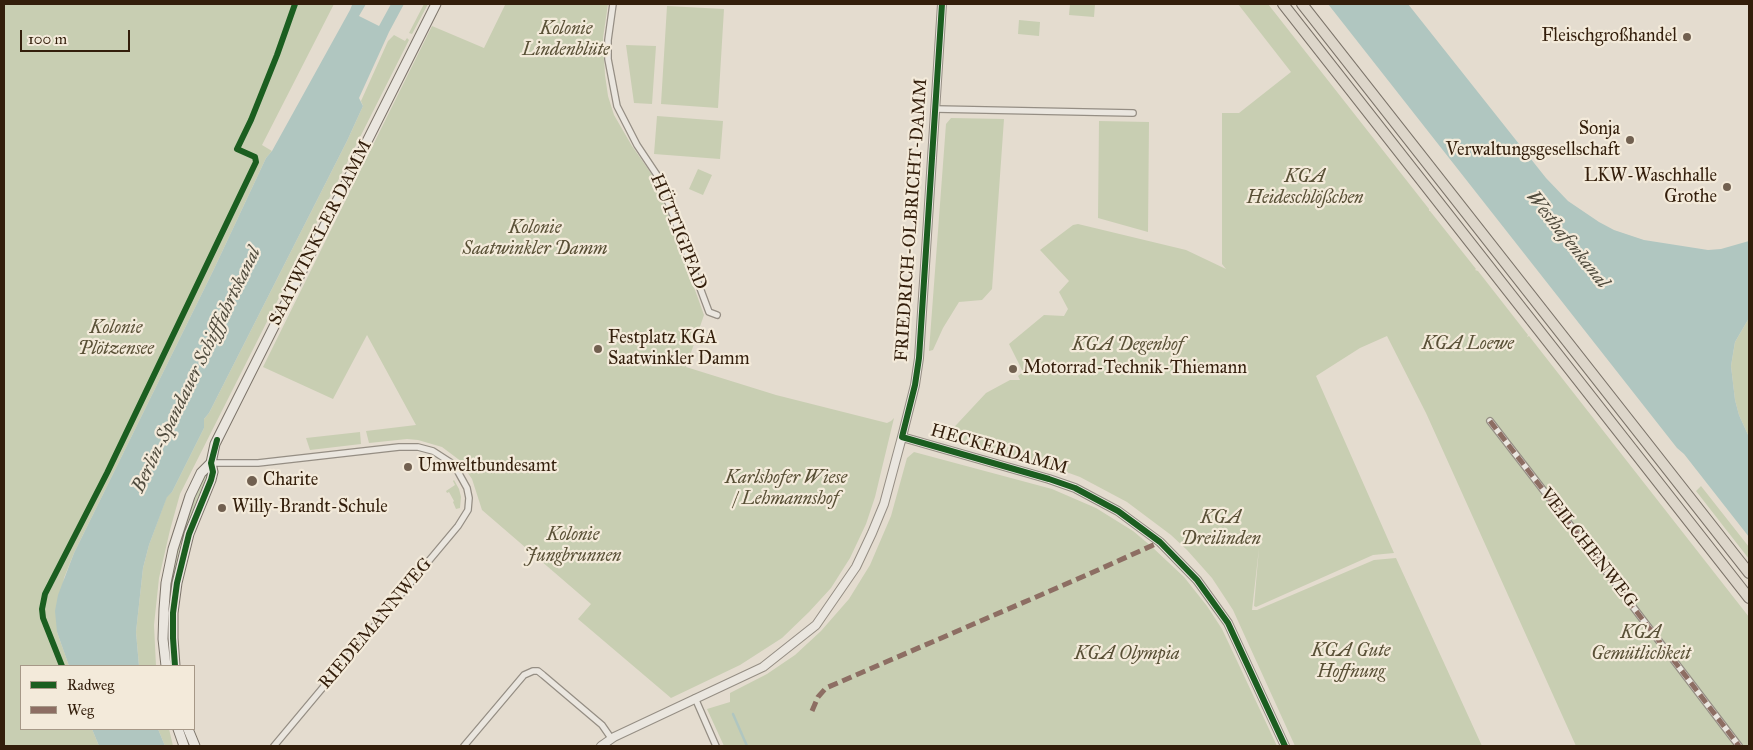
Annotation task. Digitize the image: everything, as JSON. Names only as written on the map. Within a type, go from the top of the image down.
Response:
[{"type":"highway","points":[[1282,4],[1749,598]]},
{"type":"highway","points":[[1302,4],[1749,573]]},
{"type":"main road","name":"SAATWINKLER DAMM","points":[[166,665],[163,639],[166,582],[173,549],[190,496],[201,473],[210,463],[217,440],[436,4]]},
{"type":"main road","name":"SAATWINKLER DAMM","points":[[175,665],[173,628],[177,583],[189,534],[212,480],[213,472],[210,463]]},
{"type":"main road","points":[[178,730],[184,746]]},
{"type":"main road","points":[[188,730],[195,746]]},
{"type":"street","name":"HÜTTIGPFAD","points":[[613,4],[608,40],[608,59],[617,106],[637,145],[659,178],[709,312],[717,315]]},
{"type":"street","name":"FRIEDRICH-OLBRICHT-DAMM","points":[[601,746],[611,738],[763,667],[816,625],[856,567],[872,534],[884,504],[915,385],[942,4]]},
{"type":"street","points":[[936,109],[1133,113]]},
{"type":"street","name":"VEILCHENWEG","points":[[1490,421],[1739,746]]},
{"type":"street","name":"HECKERDAMM","points":[[902,437],[1075,488],[1118,511],[1160,542],[1197,580],[1225,619],[1235,636],[1285,746]]},
{"type":"street","name":"RIEDEMANNWEG","points":[[210,463],[258,463],[400,447],[418,447],[433,452],[450,462],[458,470],[466,484],[469,498],[468,510],[458,526],[274,746]]},
{"type":"street","points":[[464,746],[524,675],[533,671],[538,671],[602,725],[611,738]]},
{"type":"street","points":[[695,698],[716,746]]},
{"type":"green space","name":"Kolonie Plötzensee","points":[[4,4],[334,4],[262,145],[272,151],[266,158],[213,271],[74,553],[64,578],[57,632],[69,665],[20,665],[20,730],[92,730],[99,746],[4,746]]},
{"type":"green space","points":[[424,4],[428,4],[412,34],[409,33]]},
{"type":"green space","points":[[503,4],[608,4],[603,38],[608,96],[614,115],[632,146],[655,179],[704,315],[686,367],[776,395],[887,423],[894,418],[875,497],[866,524],[850,558],[831,588],[782,638],[740,665],[671,698],[578,619],[591,604],[482,510],[472,479],[458,459],[442,447],[418,440],[407,439],[369,443],[366,431],[416,425],[367,335],[333,399],[263,367],[432,26],[484,48],[505,5]]},
{"type":"green space","points":[[1070,4],[1095,4],[1094,17],[1069,15]]},
{"type":"green space","points":[[1238,4],[1268,4],[1475,270],[1478,271],[1528,335],[1527,337],[1529,336],[1749,617],[1749,746],[1576,746],[1426,413],[1387,336],[1360,348],[1316,376],[1394,553],[1373,555],[1256,607],[1254,606],[1259,548],[1252,610],[1257,610],[1374,560],[1396,558],[1482,746],[1295,746],[1233,610],[1212,578],[1171,535],[1127,502],[1080,477],[1047,465],[944,438],[986,393],[1010,380],[1020,380],[1018,376],[1023,372],[1009,344],[1044,315],[1064,316],[1068,309],[1059,292],[1069,281],[1040,250],[1073,225],[1078,224],[1186,250],[1226,269],[1222,264],[1222,113],[1239,113],[1291,72]]},
{"type":"green space","points":[[667,6],[724,9],[718,108],[661,104]]},
{"type":"green space","points":[[1019,20],[1040,22],[1039,36],[1018,34]]},
{"type":"green space","points":[[394,35],[405,41],[407,38],[409,40],[180,494],[159,578],[154,625],[156,665],[139,665],[136,632],[143,568],[149,545],[167,496],[172,492],[204,428],[204,419],[209,413],[347,141],[363,106],[361,101],[388,41]]},
{"type":"green space","points":[[411,43],[412,43],[211,441]]},
{"type":"green space","points":[[626,45],[656,46],[652,104],[634,103]]},
{"type":"green space","points":[[657,116],[723,121],[720,159],[654,154]]},
{"type":"green space","points":[[951,118],[1004,119],[992,289],[982,300],[959,302],[943,328],[933,350],[929,351],[946,124]]},
{"type":"green space","points":[[1099,121],[1149,122],[1148,232],[1098,218]]},
{"type":"green space","points":[[698,169],[712,175],[703,195],[689,189]]},
{"type":"green space","points":[[1749,318],[1749,437],[1739,415],[1735,400],[1731,366],[1735,342]]},
{"type":"green space","points":[[360,432],[361,444],[310,450],[306,438]]},
{"type":"green space","name":"KGA Olympia","points":[[914,452],[1052,489],[1096,508],[1133,531],[1184,577],[1207,606],[1222,629],[1277,746],[724,746],[707,709],[730,702],[730,693],[767,674],[795,655],[821,631],[849,599],[870,565],[891,516],[907,458]]},
{"type":"green space","points":[[206,473],[208,475],[205,484],[189,520],[179,550],[171,603],[168,603],[177,551],[193,501]]},
{"type":"green space","points":[[454,480],[461,497],[460,508],[456,509],[449,492],[447,493],[446,491],[455,485]]},
{"type":"green space","points":[[1701,486],[1749,547],[1749,559],[1696,491]]},
{"type":"green space","points":[[158,730],[169,730],[173,746],[165,746]]},
{"type":"water","name":"Berlin-Spandauer Schifffahrtskanal","points":[[366,4],[359,16],[379,26],[391,4],[404,4],[359,98],[363,106],[347,141],[209,413],[204,419],[204,428],[172,492],[167,497],[149,545],[143,568],[136,632],[139,665],[69,665],[57,632],[55,611],[58,595],[74,553],[213,271],[266,158],[272,151],[352,5]]},
{"type":"water","name":"Westhafenkanal","points":[[1328,4],[1408,4],[1546,178],[1568,201],[1599,222],[1614,230],[1644,240],[1708,250],[1721,249],[1749,241],[1749,318],[1735,342],[1731,366],[1735,400],[1739,415],[1749,437],[1749,537],[1684,454],[1677,448]]},
{"type":"water","points":[[92,730],[158,730],[165,746],[99,746]]},
{"type":"waterway","points":[[733,714],[747,746]]},
{"type":"marked path","points":[[1490,421],[1739,746]]},
{"type":"marked path","points":[[812,711],[818,697],[826,688],[1160,542]]},
{"type":"cycle path","points":[[62,665],[43,618],[42,609],[45,594],[107,473],[256,162],[255,157],[237,149],[251,120],[295,4]]},
{"type":"cycle path","points":[[942,4],[919,358],[915,385],[902,437],[1075,488],[1118,511],[1160,542],[1197,580],[1228,623],[1285,746]]},
{"type":"cycle path","points":[[175,665],[173,613],[177,583],[189,534],[211,480],[213,472],[211,463],[217,440]]},
{"type":"place","name":"Fleischgroßhandel","points":[[1687,37]]},
{"type":"place","name":"Sonja Verwaltungsgesellschaft","points":[[1630,140]]},
{"type":"place","name":"LKW-Waschhalle Grothe","points":[[1727,187]]},
{"type":"place","name":"Festplatz KGA Saatwinkler Damm","points":[[598,349]]},
{"type":"place","name":"Motorrad-Technik-Thiemann","points":[[1013,369]]},
{"type":"place","name":"Umweltbundesamt","points":[[408,467]]},
{"type":"place","name":"Charite","points":[[252,481]]},
{"type":"place","name":"Willy-Brandt-Schule","points":[[222,508]]},
{"type":"park label","name":"Kolonie Lindenblüte","points":[[566,40]]},
{"type":"park label","name":"KGA Heideschlößchen","points":[[1305,188]]},
{"type":"park label","name":"Kolonie Saatwinkler Damm","points":[[535,239]]},
{"type":"park label","name":"KGA Loewe","points":[[1468,345]]},
{"type":"park label","name":"KGA Degenhof","points":[[1128,346]]},
{"type":"park label","name":"Karlshofer Wiese / Lehmannshof","points":[[786,489]]},
{"type":"park label","name":"KGA Dreilinden","points":[[1221,529]]},
{"type":"park label","name":"Kolonie Jungbrunnen","points":[[573,546]]},
{"type":"park label","name":"KGA Gemütlichkeit","points":[[1641,644]]},
{"type":"park label","name":"KGA Gute Hoffnung","points":[[1351,662]]}]
